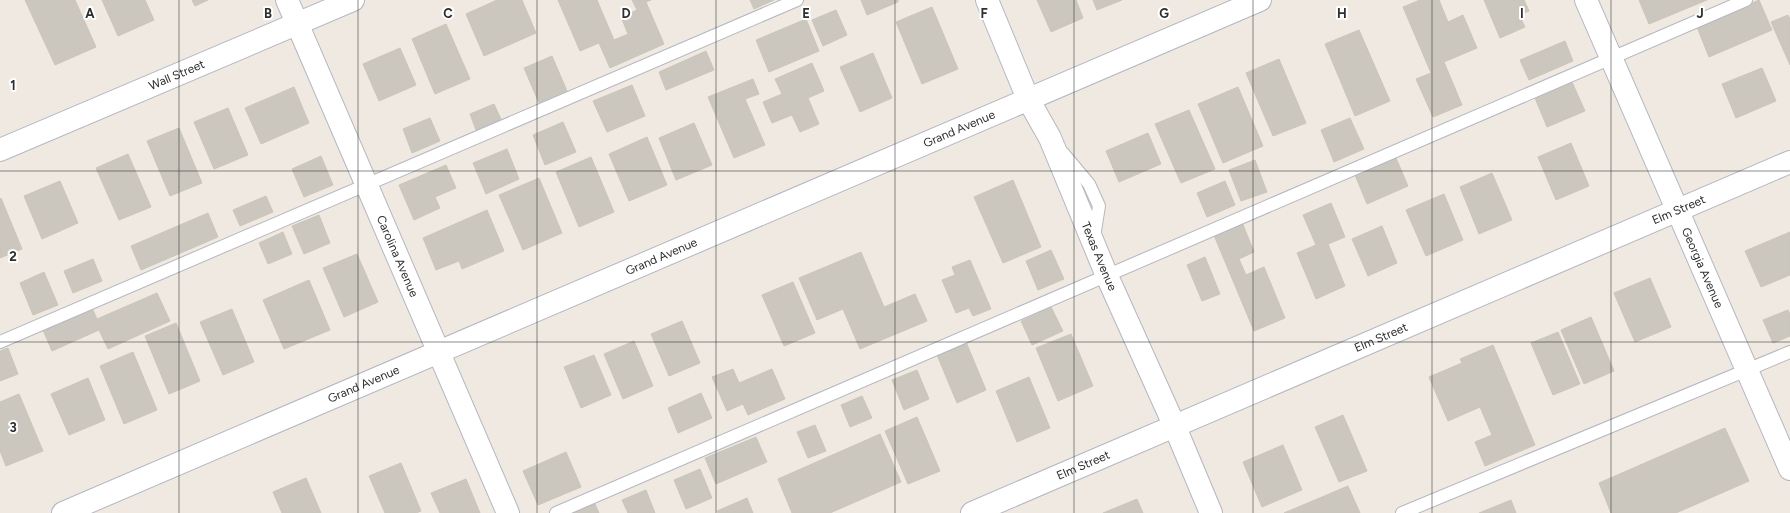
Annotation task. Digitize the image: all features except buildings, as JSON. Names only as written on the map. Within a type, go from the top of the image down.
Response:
[{"type":"street","name":"Carolina Avenue","points":[[287,0],[508,513]]},
{"type":"street","name":"Wall Street","points":[[0,150],[353,0]]},
{"type":"street","name":"Texas Avenue","points":[[987,0],[1028,99],[1050,138],[1094,240],[1107,276],[1211,513]]},
{"type":"street","name":"Grand Avenue","points":[[63,513],[1260,0]]},
{"type":"street","name":"Georgia Avenue","points":[[1586,0],[1790,469]]},
{"type":"street","name":"Elm Street","points":[[972,513],[1790,162]]},
{"type":"lane","points":[[0,342],[797,0]]},
{"type":"lane","points":[[556,513],[1746,0]]},
{"type":"lane","points":[[1402,513],[1790,352]]}]
